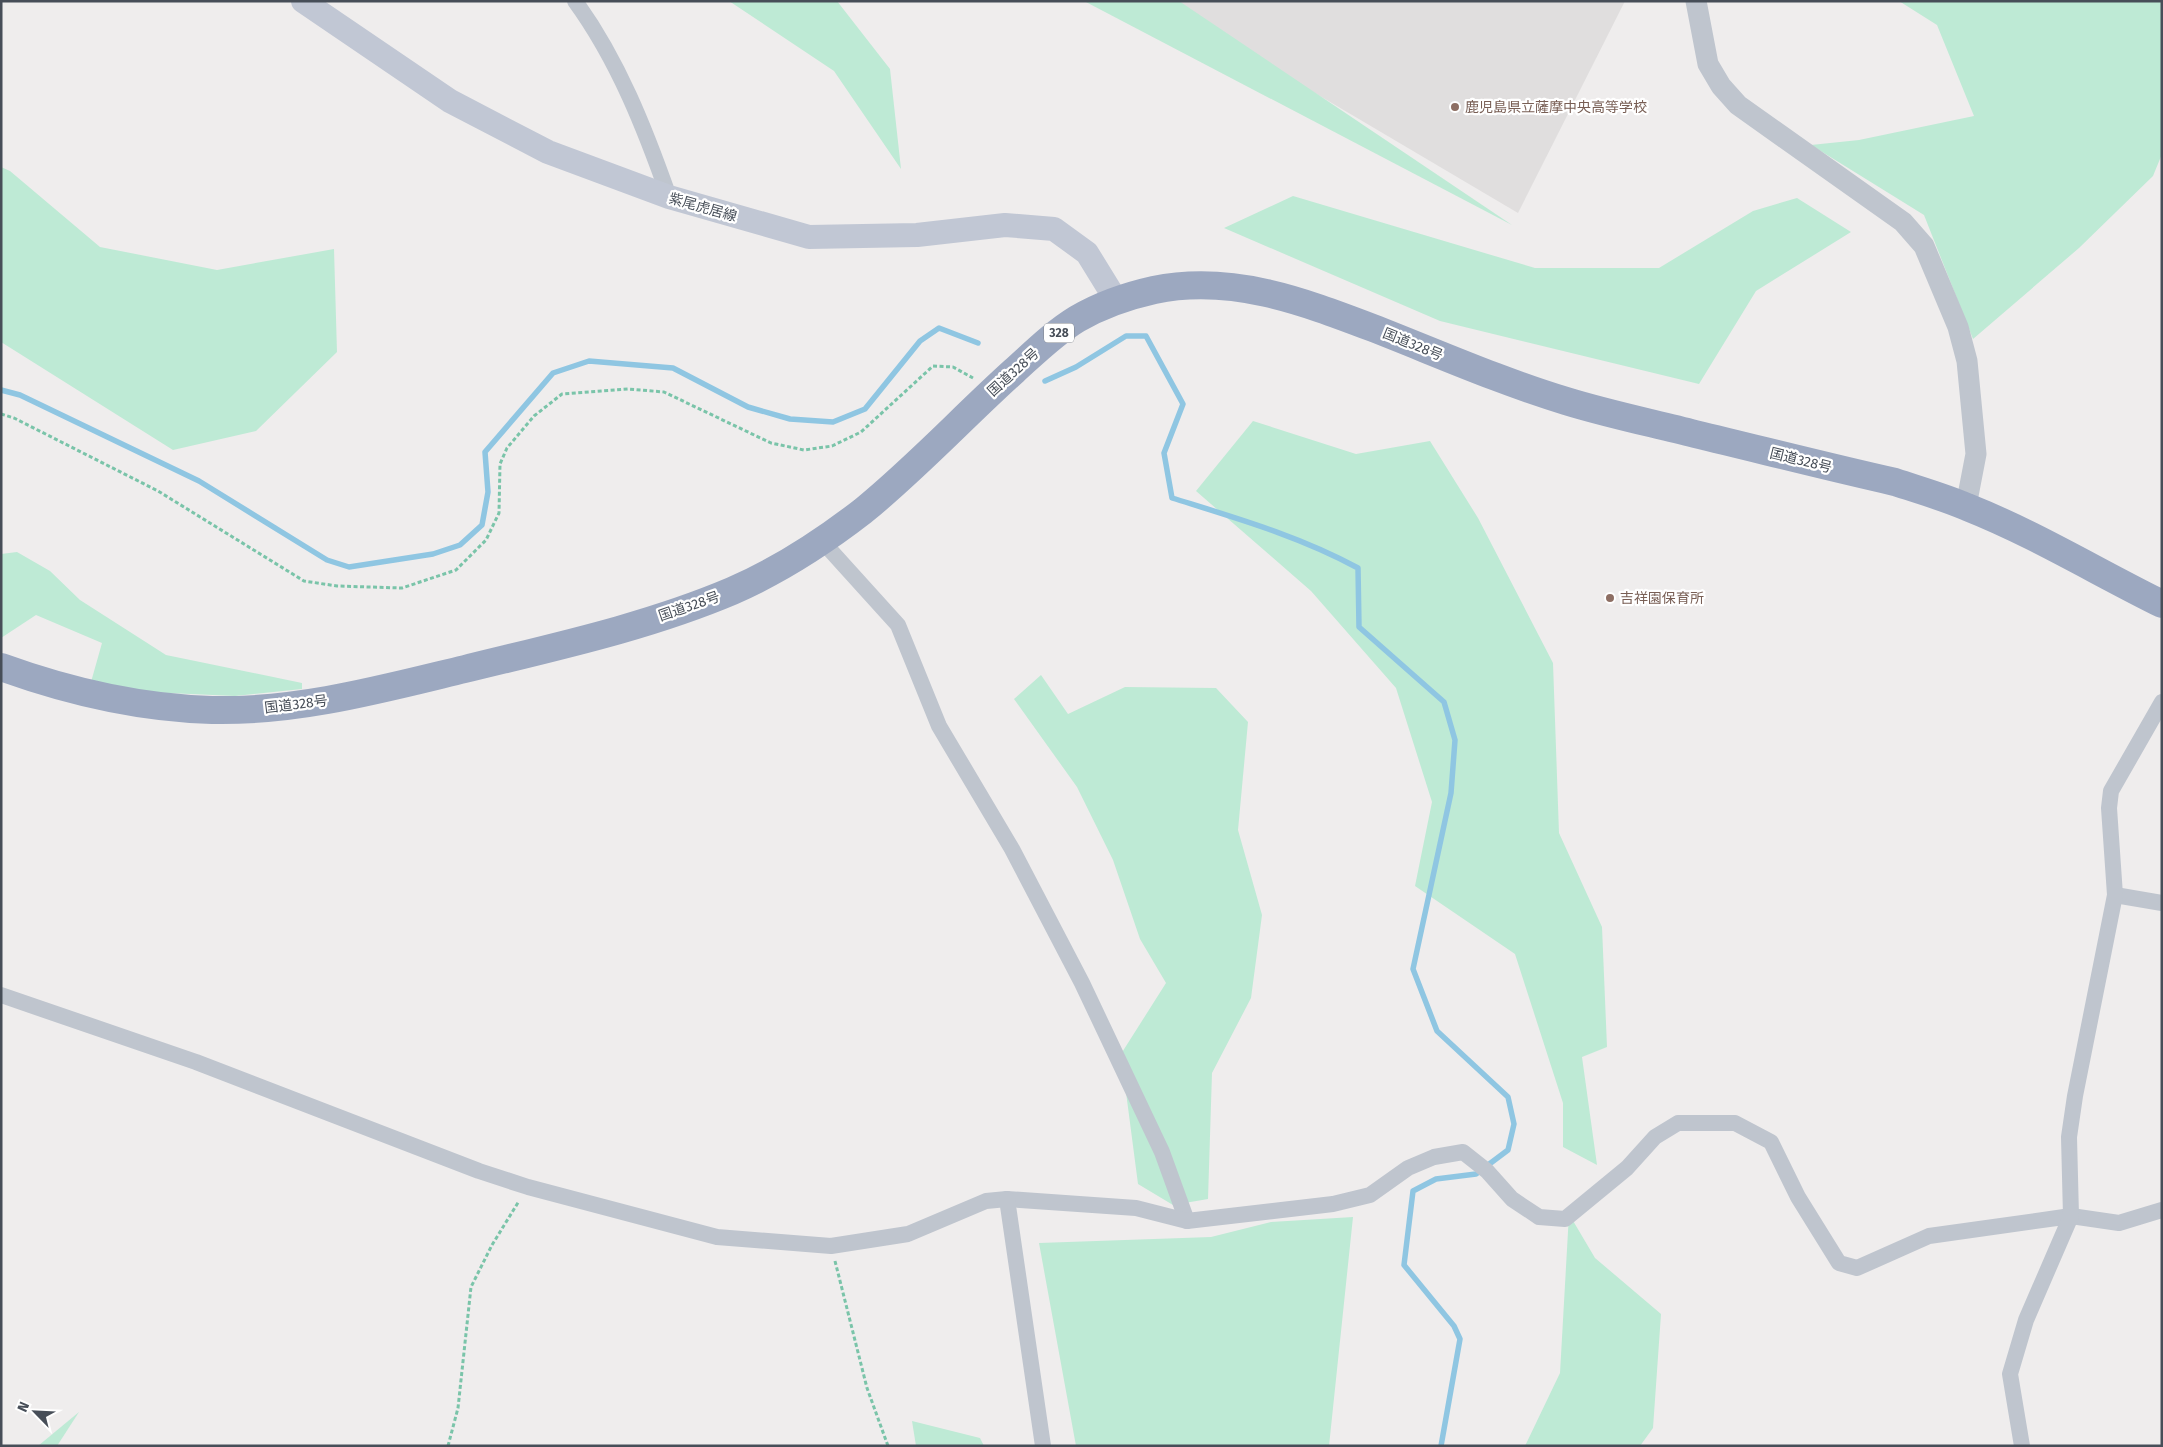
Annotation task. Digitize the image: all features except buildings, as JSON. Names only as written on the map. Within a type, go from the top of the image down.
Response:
[{"type":"highway","name":"国道328号","points":[[1,667],[62,687],[112,700],[160,706],[231,709],[267,708],[314,703],[390,688],[645,622],[733,591],[776,569],[822,541],[901,479],[1044,343],[1077,319],[1116,300],[1158,289],[1206,284],[1259,290],[1300,301],[1504,381],[1569,402],[1895,482],[1966,506],[2017,529],[2162,604]]},
{"type":"main road","name":"紫尾虎居線","points":[[303,1],[450,101],[548,152],[668,197],[809,238],[917,234],[1005,225],[1054,229],[1087,253],[1116,300]]},
{"type":"street","points":[[575,1],[625,86],[649,141],[668,197]]},
{"type":"street","points":[[1696,1],[1708,64],[1721,86],[1738,105],[1903,222],[1924,246],[1958,327],[1966,360],[1976,454],[1966,506]]},
{"type":"street","points":[[822,541],[898,625],[939,726],[1012,849],[1082,983],[1162,1152],[1187,1221]]},
{"type":"street","points":[[2022,1446],[2010,1374],[2026,1320],[2071,1216],[2069,1137],[2075,1096],[2115,895],[2109,808],[2111,791],[2162,702]]},
{"type":"street","points":[[2115,895],[2162,903]]},
{"type":"street","points":[[1,995],[196,1062],[479,1171],[528,1187],[716,1237],[831,1246],[908,1234],[986,1201],[1007,1199],[1136,1208],[1187,1221],[1333,1204],[1370,1196],[1408,1168],[1434,1157],[1463,1152],[1487,1171],[1512,1199],[1539,1217],[1565,1219],[1627,1168],[1655,1137],[1678,1124],[1726,1123],[1735,1123],[1771,1142],[1798,1197],[1839,1263],[1857,1268],[1929,1236],[2071,1216],[2119,1223],[2162,1210]]},
{"type":"street","points":[[1007,1199],[1043,1446]]},
{"type":"path","points":[[1,414],[14,418],[158,491],[304,582],[337,586],[402,588],[456,570],[486,540],[499,513],[500,464],[507,448],[534,416],[562,394],[628,389],[664,392],[771,443],[804,450],[832,446],[861,432],[933,366],[953,367],[994,389]]},
{"type":"path","points":[[448,1446],[458,1408],[471,1287],[492,1245],[528,1187]]},
{"type":"path","points":[[831,1246],[867,1388],[888,1446]]},
{"type":"shaded area","name":"鹿児島県立薩摩中央高等学校","points":[[1159,1],[1625,1],[1518,213]]},
{"type":"green space","points":[[729,1],[837,1],[890,69],[901,169],[834,71]]},
{"type":"green space","points":[[1084,1],[1179,1],[1512,225]]},
{"type":"green space","points":[[1899,1],[2162,1],[2162,154],[2153,176],[2079,248],[1973,339],[1924,215],[1811,145],[1859,140],[1974,116],[1937,25]]},
{"type":"green space","points":[[1,167],[10,171],[100,247],[217,270],[334,249],[337,352],[256,431],[173,450],[1,342]]},
{"type":"green space","points":[[1293,196],[1535,268],[1659,268],[1753,211],[1797,198],[1851,232],[1756,291],[1699,384],[1440,321],[1224,228]]},
{"type":"green space","points":[[1253,421],[1356,454],[1430,441],[1478,518],[1553,663],[1559,833],[1602,927],[1607,1047],[1582,1057],[1597,1165],[1563,1147],[1563,1103],[1515,954],[1415,886],[1432,802],[1396,688],[1311,591],[1196,491]]},
{"type":"green space","points":[[17,552],[50,571],[80,600],[166,655],[302,683],[302,689],[235,696],[146,692],[91,682],[102,643],[36,615],[1,638],[1,554]]},
{"type":"green space","points":[[1041,675],[1068,714],[1125,687],[1216,688],[1248,722],[1238,830],[1262,915],[1251,998],[1212,1073],[1208,1199],[1173,1205],[1138,1184],[1121,1054],[1166,983],[1140,939],[1113,860],[1077,787],[1014,699]]},
{"type":"green space","points":[[1569,1214],[1595,1258],[1661,1314],[1653,1428],[1640,1446],[1525,1446],[1560,1373]]},
{"type":"green space","points":[[1353,1217],[1329,1446],[1076,1446],[1039,1243],[1211,1237],[1271,1222]]},
{"type":"green space","points":[[79,1412],[57,1446],[38,1446]]},
{"type":"green space","points":[[912,1421],[980,1438],[984,1446],[916,1446]]},
{"type":"waterway","points":[[1,390],[20,395],[199,481],[327,560],[349,567],[433,554],[460,545],[482,525],[488,492],[485,452],[553,373],[589,361],[673,368],[748,407],[790,419],[833,422],[865,409],[920,341],[939,328],[978,343]]},
{"type":"waterway","points":[[1045,381],[1076,367],[1126,336],[1146,336],[1183,404],[1164,453],[1172,498],[1290,537],[1358,568],[1359,627],[1444,702],[1455,740],[1451,793],[1413,969],[1437,1031],[1508,1097],[1514,1124],[1508,1150],[1476,1174],[1436,1179],[1413,1191],[1404,1265],[1454,1326],[1460,1339],[1441,1446]]},
{"type":"place","name":"鹿児島県立薩摩中央高等学校","points":[[1455,107]]},
{"type":"place","name":"吉祥園保育所","points":[[1610,598]]}]
